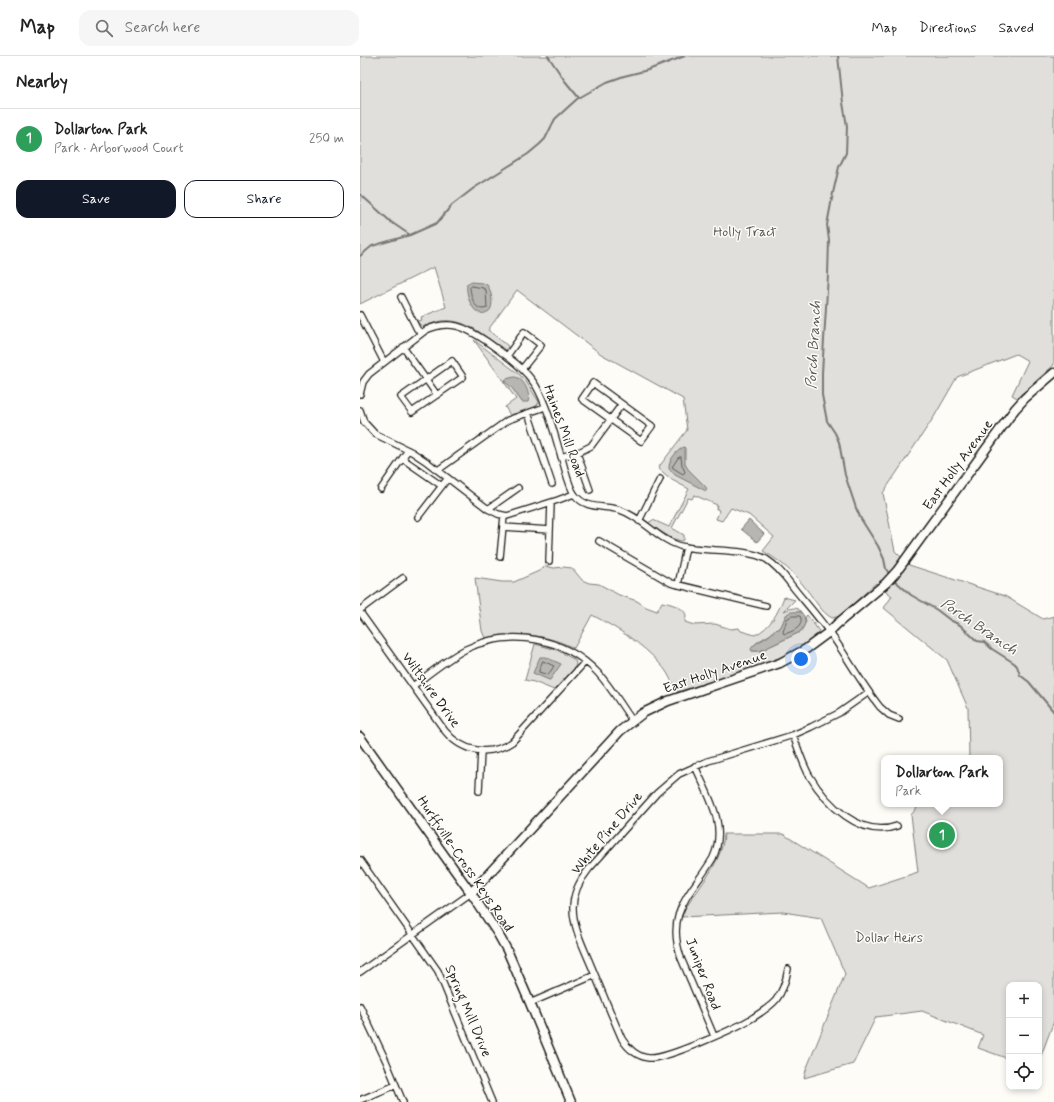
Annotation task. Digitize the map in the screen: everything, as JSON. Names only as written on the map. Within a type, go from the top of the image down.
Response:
[{"type":"street","points":[[401,296],[417,329],[421,333]]},
{"type":"street","points":[[360,315],[384,362]]},
{"type":"street","name":"Haines Mill Road","points":[[360,394],[367,377],[421,333],[437,326],[450,324],[477,335],[507,356],[522,369],[536,386],[545,407],[574,494],[579,499],[587,504],[621,510],[664,539],[686,547],[746,554],[766,559],[782,574],[829,632],[884,712],[899,719]]},
{"type":"street","points":[[507,356],[524,332],[540,345],[522,369]]},
{"type":"street","points":[[403,347],[437,395]]},
{"type":"street","points":[[452,361],[463,377],[437,395],[412,412],[401,397],[452,361]]},
{"type":"street","name":"East Holly Avenue","points":[[360,972],[471,893],[607,744],[632,720],[668,701],[780,663],[806,649],[829,632],[886,583],[897,571],[1015,409],[1025,398],[1054,373]]},
{"type":"street","points":[[593,383],[622,404],[652,426],[641,441],[582,399],[593,383]]},
{"type":"street","points":[[561,457],[585,450],[594,443],[622,404]]},
{"type":"street","points":[[438,470],[504,423],[513,418],[545,407]]},
{"type":"street","points":[[360,411],[364,422],[375,434],[408,450],[427,462],[488,509],[504,516],[500,557]]},
{"type":"street","points":[[528,413],[552,484]]},
{"type":"street","points":[[381,489],[408,450]]},
{"type":"street","points":[[577,453],[590,490]]},
{"type":"street","points":[[402,459],[442,486]]},
{"type":"street","points":[[418,517],[448,478]]},
{"type":"street","points":[[639,521],[660,479]]},
{"type":"street","points":[[488,509],[518,488]]},
{"type":"street","name":"Haines Mill Road","points":[[504,516],[551,503],[574,494]]},
{"type":"street","points":[[549,561],[551,503]]},
{"type":"street","points":[[503,527],[550,530]]},
{"type":"street","points":[[599,541],[665,581],[766,606]]},
{"type":"street","points":[[678,585],[686,547]]},
{"type":"street","points":[[360,611],[403,578]]},
{"type":"street","name":"Wiltshire Drive","points":[[360,611],[445,731],[452,739],[466,748],[481,751],[501,748],[515,739],[585,662]]},
{"type":"street","points":[[413,686],[458,653],[478,644],[497,639],[521,638],[546,642],[564,648],[585,662],[602,677],[632,720]]},
{"type":"street","name":"White Pine Drive","points":[[788,969],[782,991],[770,1005],[747,1021],[662,1057],[654,1058],[640,1055],[628,1047],[622,1039],[595,975],[574,920],[573,908],[575,897],[581,880],[589,869],[660,790],[674,778],[694,766],[793,735],[830,718],[869,692]]},
{"type":"street","points":[[793,735],[809,775],[834,807],[847,817],[866,827],[885,829],[897,826]]},
{"type":"street","name":"Hurffville-Cross Keys Road","points":[[360,737],[471,893],[503,943],[530,1003],[571,1102]]},
{"type":"street","points":[[479,790],[481,751]]},
{"type":"street","name":"Juniper Road","points":[[694,766],[715,812],[719,838],[713,858],[681,906],[676,921],[675,932],[681,958],[714,1036]]},
{"type":"street","name":"Spring Mill Drive","points":[[360,862],[413,934],[438,971],[492,1102]]},
{"type":"street","points":[[530,1003],[595,975]]},
{"type":"street","points":[[360,1006],[403,1102]]},
{"type":"street","points":[[360,1100],[396,1085]]},
{"type":"green space","name":"Holly Tract","points":[[360,56],[1054,56],[1054,365],[1017,398],[1012,395],[1028,361],[1016,354],[957,377],[934,417],[883,493],[895,551],[909,565],[1005,596],[1043,619],[1054,616],[1054,1021],[1042,1053],[1042,982],[1006,982],[1006,1058],[978,1048],[983,1035],[922,1011],[876,1017],[853,1064],[804,1078],[845,974],[821,918],[783,912],[682,917],[685,909],[715,864],[723,844],[724,834],[783,834],[869,888],[918,872],[911,815],[918,807],[1003,807],[1003,755],[969,755],[968,708],[947,660],[884,608],[892,596],[876,583],[840,616],[832,618],[821,609],[792,573],[776,559],[763,551],[774,537],[749,515],[731,508],[722,521],[716,519],[719,512],[718,509],[716,509],[717,505],[694,495],[692,499],[688,498],[672,528],[684,535],[684,540],[681,541],[671,538],[648,523],[653,520],[669,527],[689,489],[672,480],[658,468],[687,430],[683,399],[601,354],[517,290],[488,330],[508,346],[505,350],[483,334],[459,322],[441,321],[423,326],[420,325],[417,321],[422,320],[421,317],[446,307],[434,267],[360,304]]},
{"type":"green space","points":[[474,340],[519,374],[527,383],[539,402],[534,408],[510,415],[505,407],[516,399]]},
{"type":"green space","points":[[545,566],[554,568],[572,568],[582,580],[589,583],[599,584],[619,595],[637,601],[646,607],[657,611],[662,602],[676,606],[685,612],[685,622],[694,625],[715,624],[731,629],[739,628],[741,631],[755,635],[765,628],[773,619],[784,597],[795,600],[784,611],[795,608],[801,612],[787,614],[779,629],[759,641],[753,646],[752,651],[760,651],[800,632],[806,622],[805,617],[807,615],[819,631],[812,639],[791,652],[760,666],[677,692],[668,674],[654,657],[620,631],[592,615],[574,648],[563,643],[530,635],[519,634],[485,638],[482,631],[475,578],[502,582],[514,582],[539,571]]},
{"type":"green space","points":[[535,644],[557,650],[575,660],[576,664],[574,669],[554,690],[525,680]]},
{"type":"water","points":[[472,282],[484,283],[489,287],[492,306],[489,311],[479,313],[475,310],[469,300],[467,294],[467,284]]},
{"type":"water","points":[[514,377],[526,386],[529,398],[528,402],[522,402],[512,388],[504,381]]},
{"type":"water","points":[[684,447],[685,464],[705,486],[707,489],[706,491],[675,475],[669,468],[670,462],[674,456]]},
{"type":"water","points":[[749,520],[764,534],[757,542],[741,529]]},
{"type":"water","points":[[790,612],[801,612],[804,617],[805,624],[800,632],[760,651],[752,651],[751,649],[753,646],[769,636],[774,630],[779,629]]},
{"type":"water","points":[[540,657],[545,657],[561,664],[550,680],[533,673]]},
{"type":"waterway","points":[[548,56],[579,98]]},
{"type":"waterway","points":[[360,256],[372,246],[410,235],[437,223],[452,205],[474,188],[528,154],[540,144],[545,139],[555,119],[577,99],[607,82],[648,70],[685,56]]},
{"type":"waterway","name":"Porch Branch","points":[[838,56],[847,126],[846,153],[839,167],[827,225],[829,240],[828,275],[822,395],[827,421],[839,442],[845,475],[856,508],[878,546],[884,559],[886,569],[890,575]]},
{"type":"waterway","points":[[360,194],[391,222],[410,235]]},
{"type":"waterway","name":"Porch Branch","points":[[893,579],[911,595],[960,625],[977,641],[984,642],[1014,663],[1017,666],[1020,675],[1029,682],[1054,712]]},
{"type":"place","name":"Dollarton Park","points":[[942,835]]},
{"type":"park label","name":"Dollar Heirs","points":[[889,938]]}]
